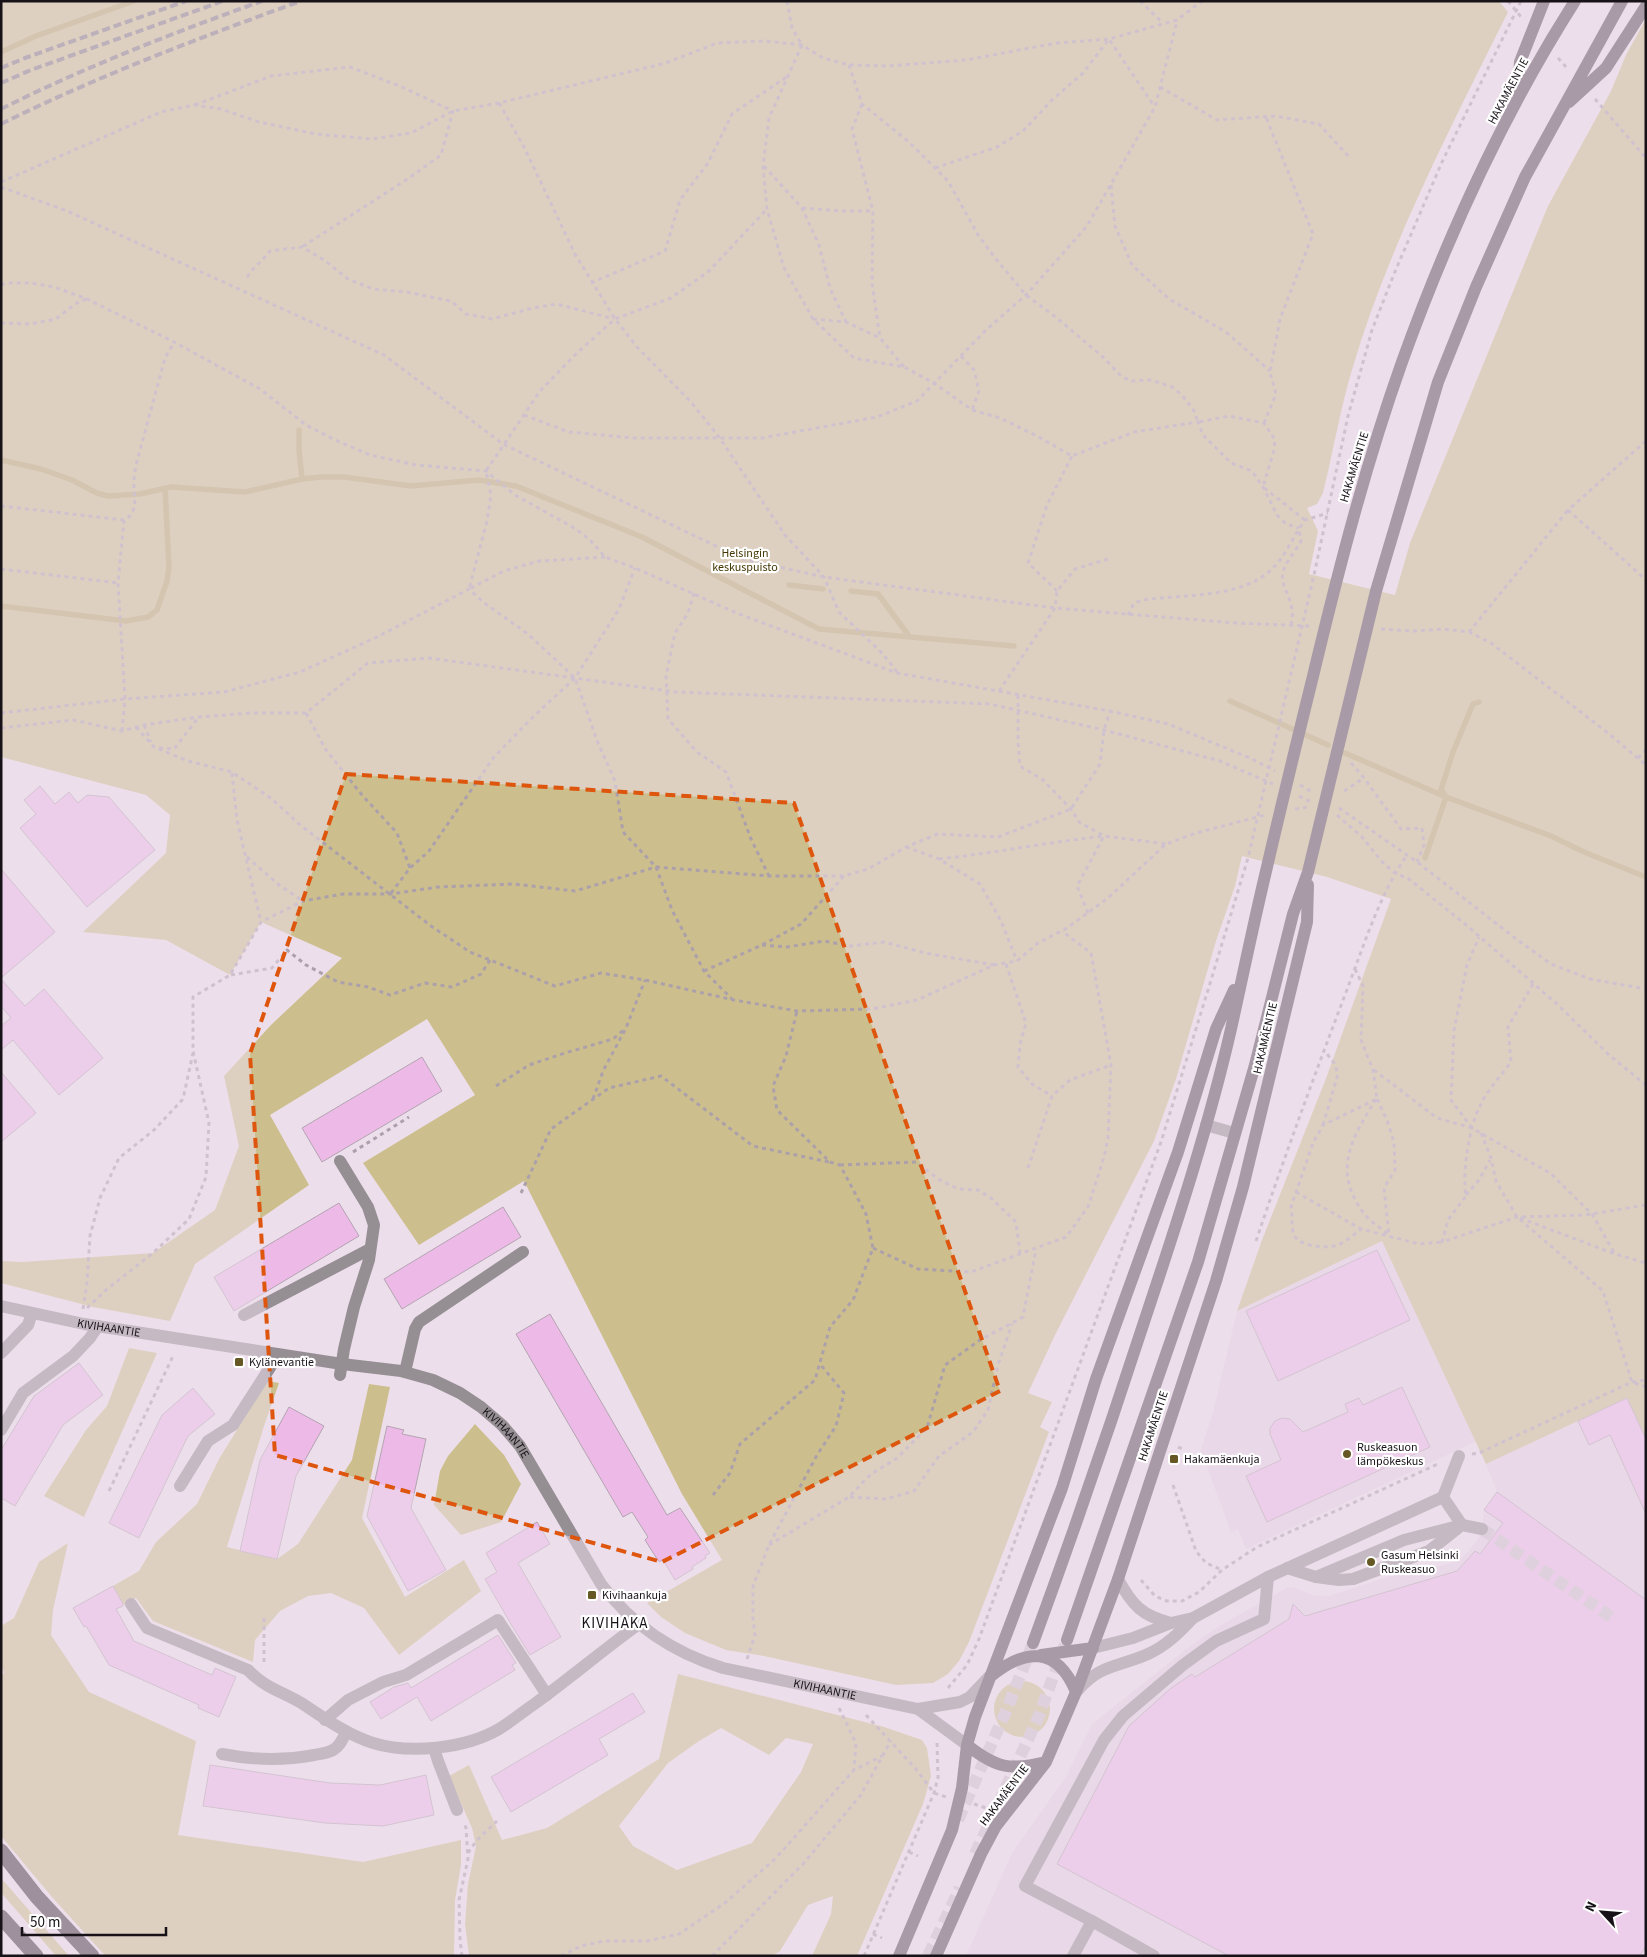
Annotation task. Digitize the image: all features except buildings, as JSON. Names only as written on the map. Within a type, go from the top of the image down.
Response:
[{"type":"highway","points":[[1,1851],[37,1897],[92,1956]]},
{"type":"highway","points":[[1,1916],[36,1956]]},
{"type":"main road","points":[[1517,98],[1520,62],[1544,1]]},
{"type":"main road","name":"HAKAMÄENTIE","points":[[1033,1643],[1086,1500],[1166,1258],[1206,1125],[1231,1031],[1268,863],[1336,581],[1370,462],[1402,363],[1440,266],[1517,98],[1575,1]]},
{"type":"main road","name":"HAKAMÄENTIE","points":[[1067,1640],[1198,1262],[1255,1065],[1293,914],[1308,872],[1376,591],[1438,382],[1476,287],[1525,177],[1561,108],[1622,1]]},
{"type":"main road","points":[[1561,108],[1606,68],[1646,6]]},
{"type":"main road","name":"HAKAMÄENTIE","points":[[936,1956],[981,1854],[1002,1817],[1033,1781],[1046,1762],[1076,1692],[1118,1579],[1216,1281],[1243,1187],[1307,922],[1308,872]]},
{"type":"main road","name":"HAKAMÄENTIE","points":[[899,1956],[952,1830],[959,1801],[967,1745],[975,1717],[1062,1488],[1098,1370],[1178,1152],[1216,1029],[1243,972]]},
{"type":"main road","points":[[990,1677],[1003,1666],[1016,1659],[1093,1648]]},
{"type":"main road","points":[[1039,1656],[1052,1660],[1064,1669],[1076,1692]]},
{"type":"main road","points":[[967,1745],[991,1762],[1004,1766],[1017,1768],[1046,1762]]},
{"type":"street","points":[[1206,1125],[1234,1133]]},
{"type":"street","points":[[340,1161],[368,1207],[374,1226],[369,1260],[354,1307],[341,1369]]},
{"type":"street","points":[[244,1315],[370,1249]]},
{"type":"street","points":[[405,1372],[415,1329],[419,1322],[523,1252]]},
{"type":"street","name":"KIVIHAANTIE","points":[[1,1306],[98,1326],[277,1354],[341,1369],[405,1372],[433,1380],[460,1393],[481,1407],[502,1425],[520,1446],[602,1584],[615,1602],[639,1624],[667,1645],[700,1661],[723,1668],[918,1710],[960,1702],[980,1689],[990,1677]]},
{"type":"street","points":[[1,1353],[28,1325],[32,1313]]},
{"type":"street","points":[[1,1430],[23,1393],[73,1356],[90,1338],[98,1326]]},
{"type":"street","points":[[180,1486],[208,1440],[233,1425],[277,1354]]},
{"type":"street","points":[[1076,1692],[1089,1677],[1101,1670],[1160,1648],[1193,1618],[1268,1577],[1443,1496],[1459,1456]]},
{"type":"street","points":[[1443,1496],[1462,1525]]},
{"type":"street","points":[[1287,1568],[1316,1577],[1339,1580],[1353,1579],[1429,1551],[1462,1525]]},
{"type":"street","points":[[1316,1577],[1404,1540],[1462,1525],[1482,1529]]},
{"type":"street","points":[[1154,1956],[1025,1886],[1104,1740],[1123,1716],[1182,1665],[1216,1642],[1264,1618],[1268,1577]]},
{"type":"street","points":[[1118,1579],[1133,1604],[1142,1612],[1155,1620],[1170,1623]]},
{"type":"street","points":[[131,1604],[147,1628],[248,1670],[260,1682],[305,1705],[325,1720],[346,1732],[372,1743],[402,1748],[434,1748],[466,1742],[498,1730],[639,1624]]},
{"type":"street","points":[[1093,1648],[1134,1638],[1170,1623],[1193,1618]]},
{"type":"street","points":[[325,1720],[348,1700],[383,1682],[406,1675],[498,1620],[547,1695]]},
{"type":"street","name":"KIVIHAANTIE","points":[[918,1710],[967,1745]]},
{"type":"street","points":[[222,1754],[246,1759],[284,1760],[305,1757],[332,1751],[341,1743],[346,1732]]},
{"type":"street","points":[[434,1748],[457,1810]]},
{"type":"street","points":[[1073,1956],[1092,1921]]},
{"type":"path","points":[[787,1],[792,28],[802,45]]},
{"type":"path","points":[[1140,1],[1163,24]]},
{"type":"path","points":[[194,105],[221,109],[259,122],[316,134],[372,139],[411,134],[453,111],[499,103],[666,63],[717,43],[764,41],[802,45],[823,58],[849,65],[888,66],[966,60],[1057,43],[1109,39],[1177,20],[1202,1]]},
{"type":"path","points":[[948,1687],[967,1665],[979,1639],[1161,1142],[1248,858],[1314,575],[1348,416],[1372,330],[1442,162],[1521,1]]},
{"type":"path","points":[[524,416],[569,432],[634,438],[762,438],[877,417],[916,402],[987,329],[1026,295],[1087,226],[1155,107],[1177,20]]},
{"type":"path","points":[[1109,39],[1155,107]]},
{"type":"path","points":[[935,168],[997,147],[1023,131],[1052,100],[1083,73],[1109,39]]},
{"type":"path","points":[[802,45],[770,118],[763,166],[767,208],[784,268],[813,319],[854,358],[904,367],[934,383],[972,410],[1000,418],[1072,456]]},
{"type":"path","points":[[849,65],[862,104],[909,142],[948,181],[984,243],[1026,295],[1057,318],[1104,358],[1120,375],[1130,381],[1150,380],[1172,387],[1182,395],[1194,411],[1203,435],[1231,463],[1252,471],[1263,487],[1276,515],[1286,524],[1299,528]]},
{"type":"path","points":[[1,182],[161,112],[194,105],[271,76],[350,67],[402,87],[453,111]]},
{"type":"path","points":[[591,283],[664,250],[680,200],[708,163],[732,114],[788,76]]},
{"type":"path","points":[[1160,86],[1217,120],[1275,116],[1319,124],[1350,158]]},
{"type":"path","points":[[499,103],[524,147],[575,254],[591,283],[615,319],[637,347],[691,402],[719,437],[785,535],[824,576],[839,612],[883,654],[897,673]]},
{"type":"path","points":[[862,104],[852,129],[873,210],[872,283],[880,338]]},
{"type":"path","points":[[247,277],[254,266],[263,261],[270,251],[302,247],[410,178],[441,155],[453,111]]},
{"type":"path","points":[[1264,422],[1276,394],[1270,372],[1280,318],[1313,234],[1266,117]]},
{"type":"path","points":[[1628,137],[1646,158]]},
{"type":"path","points":[[763,166],[802,208],[819,246],[830,288],[846,322]]},
{"type":"path","points":[[1111,184],[1115,226],[1132,264],[1169,299],[1226,332],[1270,372]]},
{"type":"path","points":[[1,187],[67,211],[384,355],[503,444],[743,559],[824,576],[1055,608],[1128,615],[1310,626]]},
{"type":"path","points":[[469,589],[487,521],[491,496],[486,470],[540,391],[577,353],[615,319],[672,298],[709,271],[767,208]]},
{"type":"path","points":[[802,208],[841,211],[873,210]]},
{"type":"path","points":[[302,247],[324,260],[348,279],[373,289],[406,292],[451,302],[466,314],[492,319],[557,304],[615,319]]},
{"type":"path","points":[[1,285],[7,283],[31,283],[54,287],[87,299],[174,342],[260,389],[306,425],[370,455],[416,464],[486,470],[515,495],[590,540],[605,557]]},
{"type":"path","points":[[1,323],[31,324],[56,319],[76,304],[87,299]]},
{"type":"path","points":[[813,319],[846,322],[880,338],[904,367]]},
{"type":"path","points":[[1,506],[124,520],[132,514],[135,499],[136,465],[165,358],[174,342]]},
{"type":"path","points":[[961,356],[974,370],[979,391],[972,410]]},
{"type":"path","points":[[1057,590],[1028,563],[1047,505],[1072,456],[1134,432],[1229,416],[1264,422],[1275,440],[1274,450],[1263,487]]},
{"type":"path","points":[[1469,632],[1568,510],[1646,441]]},
{"type":"path","points":[[1263,487],[1305,520]]},
{"type":"path","points":[[1568,510],[1646,580]]},
{"type":"path","points":[[1128,615],[1134,604],[1143,600],[1206,594],[1246,585],[1272,569],[1283,556],[1305,520],[1328,513]]},
{"type":"path","points":[[122,731],[125,699],[118,583],[124,520]]},
{"type":"path","points":[[1291,625],[1293,611],[1283,577],[1284,570],[1301,542],[1299,528]]},
{"type":"path","points":[[1,712],[125,699],[224,692],[300,672],[376,637],[504,571],[539,561],[605,557],[694,593],[739,614],[897,673],[1110,711],[1168,724],[1252,759]]},
{"type":"path","points":[[999,691],[1038,630],[1055,608],[1057,590],[1075,569],[1108,559]]},
{"type":"path","points":[[391,894],[410,868],[429,851],[494,757],[575,678],[619,608],[635,568]]},
{"type":"path","points":[[1,569],[118,583]]},
{"type":"path","points":[[469,589],[483,602],[528,634],[575,678],[598,743],[615,782],[623,832],[656,867],[672,910],[704,971],[734,1000]]},
{"type":"path","points":[[694,593],[688,613],[675,632],[666,676],[668,719],[698,752],[726,772],[751,839],[769,876]]},
{"type":"path","points":[[1378,629],[1415,631],[1443,629],[1469,632],[1491,643],[1646,765]]},
{"type":"path","points":[[1,728],[74,720],[122,731],[199,717],[251,713],[306,714],[368,663],[429,658],[667,691],[990,704],[1104,730],[1220,761],[1256,776]]},
{"type":"path","points":[[1018,695],[1020,766],[1044,780],[1071,808],[1079,822],[1104,836]]},
{"type":"path","points":[[230,975],[261,922],[303,901],[343,894],[391,894],[438,887],[514,884],[575,891],[656,867],[769,876],[844,876],[868,869],[906,847],[938,834],[998,837],[1071,808],[1100,764],[1104,730],[1110,711]]},
{"type":"path","points":[[306,714],[326,750],[362,795],[397,833],[410,868]]},
{"type":"path","points":[[154,747],[174,749],[199,717]]},
{"type":"path","points":[[144,726],[154,747]]},
{"type":"path","points":[[136,727],[154,747],[188,761],[232,772],[272,799],[299,824],[431,926],[470,952],[555,986],[601,973],[645,980],[734,1000],[797,1010],[872,1009],[917,1000],[994,966],[1017,961],[1038,943],[1062,931],[1108,898],[1166,844],[1196,833],[1268,814]]},
{"type":"path","points":[[1638,758],[1646,750]]},
{"type":"path","points":[[1346,758],[1364,778],[1401,829],[1422,828],[1424,845],[1417,862]]},
{"type":"path","points":[[232,772],[237,820],[261,922]]},
{"type":"path","points":[[1343,792],[1364,778]]},
{"type":"path","points":[[1288,810],[1317,805]]},
{"type":"path","points":[[1337,806],[1417,862],[1514,938],[1551,964],[1590,979],[1646,989]]},
{"type":"path","points":[[1330,812],[1362,837],[1384,864],[1409,879],[1479,936],[1609,1055],[1646,1085]]},
{"type":"path","points":[[1088,912],[1077,886],[1104,836]]},
{"type":"path","points":[[939,859],[989,854],[1054,842],[1104,836],[1166,844]]},
{"type":"path","points":[[906,847],[939,859],[980,884],[1001,921],[1017,961]]},
{"type":"path","points":[[1256,1241],[1355,969],[1395,872],[1407,855]]},
{"type":"path","points":[[247,856],[278,885],[303,901]]},
{"type":"path","points":[[704,971],[762,945],[801,924],[844,876]]},
{"type":"path","points":[[872,1248],[918,1269],[971,1272],[1066,1237],[1088,1207],[1108,1138],[1111,1065],[1091,953],[1062,931]]},
{"type":"path","points":[[1472,1128],[1451,1100],[1454,1030],[1467,964],[1479,936]]},
{"type":"path","points":[[762,945],[787,948],[824,942],[851,946],[884,942],[926,953],[994,966]]},
{"type":"path","points":[[193,1051],[209,1122],[206,1177],[189,1219],[153,1253],[106,1290],[83,1312],[90,1236],[100,1198],[120,1158],[154,1130],[183,1099],[193,1051],[193,997],[230,975],[272,968],[287,950],[306,965],[338,982],[368,987],[390,995],[425,983],[452,987],[481,974],[490,960]]},
{"type":"path","points":[[1006,964],[1026,1023],[1020,1044],[1018,1067],[1032,1084],[1052,1096]]},
{"type":"path","points":[[1355,969],[1363,986],[1361,1040],[1373,1070],[1376,1099],[1387,1120],[1394,1142],[1395,1170],[1384,1188],[1389,1236]]},
{"type":"path","points":[[593,1100],[603,1071],[626,1028],[645,980]]},
{"type":"path","points":[[1466,1196],[1463,1179],[1472,1128],[1480,1105],[1511,1062],[1508,1027],[1533,984]]},
{"type":"path","points":[[797,1010],[786,1056],[773,1086],[777,1110],[830,1162]]},
{"type":"path","points":[[496,1086],[529,1066],[613,1039],[626,1028]]},
{"type":"path","points":[[1324,1050],[1334,1063],[1338,1074],[1322,1125],[1313,1143],[1291,1208],[1293,1232],[1295,1237],[1302,1242],[1317,1246],[1335,1246],[1361,1229]]},
{"type":"path","points":[[1028,1168],[1052,1096],[1070,1080],[1111,1065]]},
{"type":"path","points":[[1373,1070],[1438,1118],[1472,1128],[1550,1173],[1592,1214],[1615,1254]]},
{"type":"path","points":[[521,1193],[550,1129],[609,1088],[661,1076],[753,1146],[840,1165],[916,1162],[940,1180],[958,1189],[978,1190],[992,1198],[1016,1222],[1020,1253]]},
{"type":"path","points":[[1322,1125],[1376,1099]]},
{"type":"path","points":[[1376,1099],[1356,1131],[1346,1165],[1348,1184],[1363,1213],[1389,1236]]},
{"type":"path","points":[[340,1161],[408,1117]]},
{"type":"path","points":[[1481,1133],[1491,1158],[1496,1181],[1517,1217],[1603,1291],[1632,1382]]},
{"type":"path","points":[[1442,1242],[1448,1220],[1479,1180],[1491,1158]]},
{"type":"path","points":[[713,1495],[730,1473],[740,1444],[815,1380],[830,1327],[853,1300],[872,1248],[866,1214],[840,1165]]},
{"type":"path","points":[[1296,1192],[1361,1229],[1404,1242],[1419,1244],[1442,1242],[1517,1217],[1592,1214],[1646,1205]]},
{"type":"path","points":[[1517,1217],[1615,1254],[1646,1263]]},
{"type":"path","points":[[769,1545],[849,1497],[870,1476],[897,1458],[927,1428],[946,1365],[980,1340],[1023,1317],[1036,1249]]},
{"type":"path","points":[[849,1497],[886,1499],[914,1491],[939,1456],[973,1432],[988,1410],[998,1365],[1012,1323]]},
{"type":"path","points":[[109,1491],[175,1352],[177,1339]]},
{"type":"path","points":[[746,1660],[755,1635],[753,1586],[769,1545],[817,1455],[836,1426],[844,1393],[819,1364]]},
{"type":"path","points":[[1140,1580],[1155,1596],[1167,1601],[1182,1601],[1199,1592],[1222,1570],[1257,1547],[1438,1464],[1459,1456],[1479,1453],[1632,1382],[1646,1380]]},
{"type":"path","points":[[1632,1382],[1646,1387]]},
{"type":"path","points":[[1178,1447],[1186,1450]]},
{"type":"path","points":[[1173,1486],[1196,1551],[1206,1563],[1222,1570]]},
{"type":"path","points":[[260,1682],[265,1661],[264,1618]]},
{"type":"path","points":[[839,1708],[856,1743],[854,1770]]},
{"type":"path","points":[[865,1714],[915,1768],[934,1793],[994,1811],[1002,1817]]},
{"type":"path","points":[[864,1956],[934,1793],[938,1778],[936,1750],[940,1736]]},
{"type":"path","points":[[712,1956],[803,1864],[860,1796],[891,1741]]},
{"type":"path","points":[[561,1956],[581,1946],[604,1941],[647,1941],[679,1934],[725,1903],[776,1858],[854,1770],[882,1756]]},
{"type":"path","points":[[457,1810],[466,1828],[468,1854],[459,1900],[462,1956]]},
{"type":"path","points":[[468,1854],[477,1840],[497,1821]]},
{"type":"path","points":[[908,1852],[918,1856]]},
{"type":"path","points":[[873,1934],[882,1938]]},
{"type":"highlighted area","points":[[346,774],[794,803],[1000,1391],[662,1562],[275,1455],[250,1054]]},
{"type":"shaded area","points":[[1382,1241],[1477,1441],[1246,1549],[1238,1529],[1231,1532],[1201,1450],[1213,1412],[1237,1311]]},
{"type":"shaded area","points":[[1627,1398],[1646,1439],[1646,1956],[966,1956],[1012,1853],[1066,1777],[1092,1724],[1198,1640],[1288,1587],[1293,1587],[1312,1595],[1329,1596],[1390,1576],[1444,1565],[1458,1560],[1468,1552],[1479,1537],[1484,1510],[1497,1492],[1486,1464]]},
{"type":"green space","name":"Helsingin keskuspuisto","points":[[1,1],[1499,1],[1508,12],[1402,233],[1367,324],[1352,370],[1323,493],[1317,504],[1307,508],[1318,531],[1309,574],[1395,595],[1410,543],[1548,206],[1611,91],[1626,55],[1646,19],[1646,1439],[1627,1398],[1486,1464],[1382,1241],[1237,1311],[1262,1240],[1325,1081],[1391,899],[1327,877],[1242,856],[1235,886],[1216,941],[1176,1079],[1154,1141],[1056,1333],[1028,1393],[1052,1402],[1040,1427],[1049,1432],[969,1642],[959,1661],[948,1674],[933,1683],[896,1685],[764,1656],[726,1650],[685,1633],[661,1617],[647,1603],[722,1560],[682,1494],[524,1181],[419,1245],[363,1163],[475,1095],[427,1019],[270,1115],[309,1185],[195,1264],[170,1321],[93,1307],[1,1283],[1,1261],[22,1262],[153,1253],[215,1210],[239,1146],[224,1076],[271,1025],[342,958],[261,922],[230,975],[166,940],[83,932],[166,853],[170,815],[146,795],[1,757]]},
{"type":"green space","points":[[129,1348],[157,1353],[84,1517],[44,1496],[86,1430],[107,1406]]},
{"type":"green space","points":[[267,1381],[279,1383],[227,1547],[277,1559],[298,1544],[352,1460],[369,1384],[390,1387],[362,1518],[405,1597],[464,1560],[481,1591],[399,1655],[364,1608],[331,1593],[308,1596],[280,1611],[255,1640],[253,1662],[153,1621],[136,1598],[124,1605],[113,1586],[139,1571],[156,1542],[197,1504],[219,1459]]},
{"type":"green space","points":[[475,1424],[504,1455],[521,1484],[501,1522],[461,1535],[434,1505],[440,1471],[448,1456]]},
{"type":"green space","points":[[68,1543],[53,1610],[51,1635],[89,1692],[196,1741],[178,1835],[363,1862],[461,1840],[461,1865],[455,1900],[454,1956],[106,1956],[100,1950],[1,1836],[1,1675],[4,1673],[1,1663],[1,1626],[14,1618],[39,1562]]},
{"type":"green space","points":[[678,1674],[884,1727],[922,1740],[927,1748],[931,1776],[923,1804],[857,1956],[812,1956],[831,1914],[833,1896],[808,1905],[780,1951],[772,1956],[469,1956],[465,1924],[468,1884],[476,1846],[472,1828],[449,1776],[469,1765],[502,1840],[547,1828],[659,1759]],"holes":[[[721,1728],[769,1755],[786,1738],[813,1744],[801,1772],[752,1843],[677,1870],[633,1846],[619,1826],[668,1763]]]},
{"type":"green space","points":[[1017,1681],[1027,1681],[1042,1689],[1048,1698],[1050,1709],[1048,1720],[1042,1729],[1027,1737],[1017,1737],[1006,1732],[999,1725],[994,1714],[994,1704],[999,1693],[1006,1686]]},
{"type":"green space","points":[[1,1878],[69,1956],[56,1956],[1,1893]]},
{"type":"waterway","points":[[1,52],[36,36],[134,1]]},
{"type":"waterway","points":[[299,430],[302,479]]},
{"type":"waterway","points":[[1,460],[41,469],[108,496],[140,494],[171,487],[245,492],[302,479],[321,477],[344,477],[411,486],[479,480],[516,486],[642,537],[819,629],[1014,646]]},
{"type":"waterway","points":[[1,606],[126,621],[148,617],[157,610],[167,581],[169,567],[165,488]]},
{"type":"waterway","points":[[789,585],[823,589]]},
{"type":"waterway","points":[[851,591],[878,594],[909,636]]},
{"type":"waterway","points":[[1230,701],[1328,745]]},
{"type":"waterway","points":[[1445,795],[1441,790],[1453,752],[1473,704],[1479,702]]},
{"type":"waterway","points":[[1345,753],[1446,797]]},
{"type":"waterway","points":[[1425,858],[1446,797],[1551,836],[1584,852],[1646,877]]},
{"type":"tunnel","points":[[1482,1529],[1611,1617]]},
{"type":"tunnel","points":[[975,1854],[1038,1718],[1066,1642]]},
{"type":"tunnel","points":[[958,1820],[1007,1709],[1033,1643]]},
{"type":"tunnel","points":[[928,1956],[960,1888]]},
{"type":"railway","points":[[1,68],[186,1]]},
{"type":"railway","points":[[1,83],[31,70],[223,1]]},
{"type":"railway","points":[[1,109],[130,51],[262,1]]},
{"type":"railway","points":[[1,124],[149,58],[301,1]]},
{"type":"place","name":"Kylänevantie","points":[[239,1362]]},
{"type":"place","name":"Ruskeasuon lämpökeskus","points":[[1347,1454]]},
{"type":"place","name":"Hakamäenkuja","points":[[1174,1459]]},
{"type":"place","name":"Gasum Helsinki Ruskeasuo","points":[[1371,1562]]},
{"type":"place","name":"Kivihaankuja","points":[[592,1595]]},
{"type":"district","name":"KIVIHAKA","points":[[615,1623]]}]
